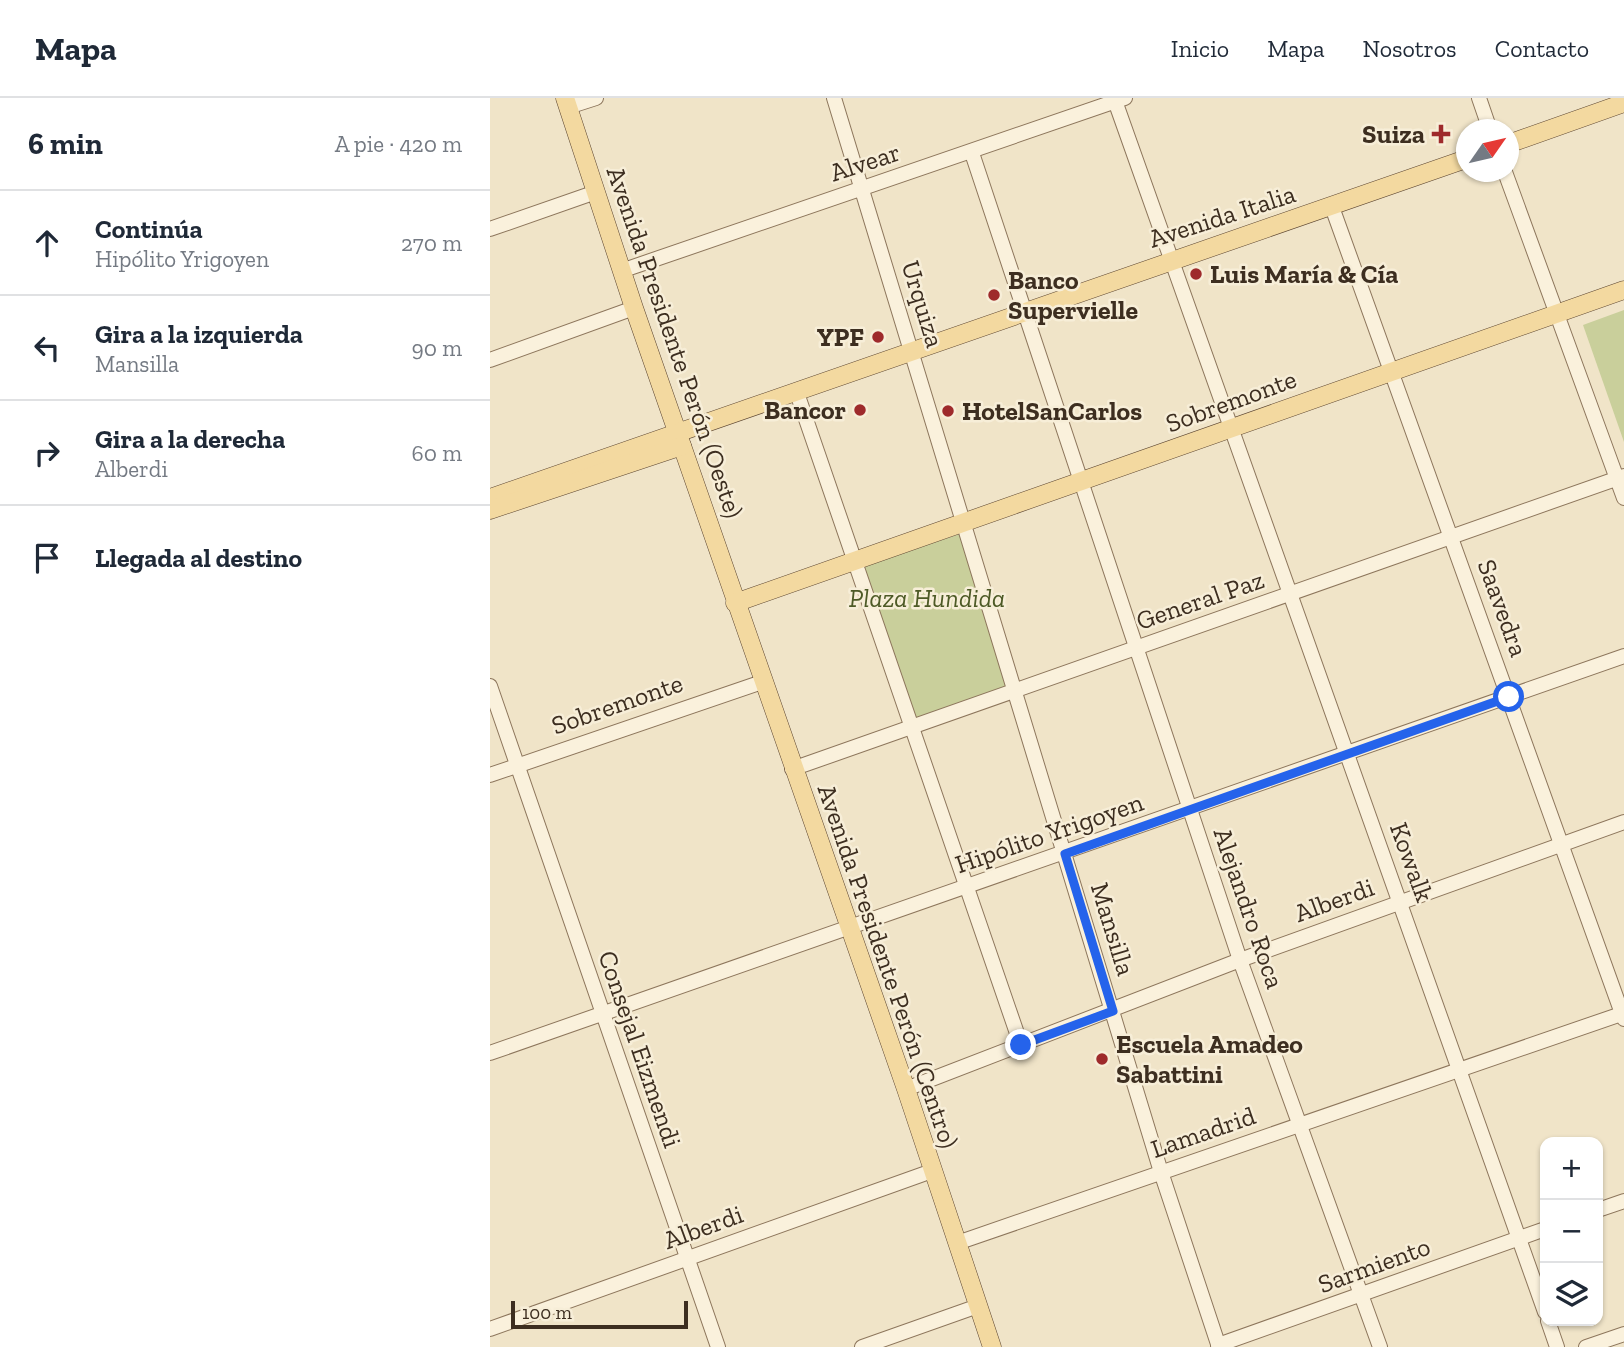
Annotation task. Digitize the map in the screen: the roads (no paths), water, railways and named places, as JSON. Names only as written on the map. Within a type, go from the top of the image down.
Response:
[{"type":"main road","name":"Avenida Presidente Perón (Oeste)","points":[[566,103],[735,603]]},
{"type":"main road","points":[[1519,140],[1624,103]]},
{"type":"main road","name":"Avenida Italia","points":[[680,440],[797,393],[1171,260],[1456,163]]},
{"type":"main road","name":"Sobremonte","points":[[735,603],[1624,290]]},
{"type":"main road","points":[[490,498],[680,440]]},
{"type":"main road","points":[[490,510],[680,440]]},
{"type":"main road","name":"Avenida Presidente Perón (Centro)","points":[[735,603],[906,1089],[992,1347]]},
{"type":"street","points":[[566,103],[596,98]]},
{"type":"street","name":"Urquiza","points":[[834,98],[965,523]]},
{"type":"street","points":[[1479,98],[1486,119]]},
{"type":"street","name":"Alvear","points":[[621,271],[972,153],[1118,99]]},
{"type":"street","name":"Kowalk","points":[[1118,99],[1171,260],[1540,1297]]},
{"type":"street","name":"Alejandro Roca","points":[[972,153],[1240,960],[1380,1347]]},
{"type":"street","points":[[1509,182],[1620,477],[1624,498]]},
{"type":"street","points":[[490,229],[596,192]]},
{"type":"street","name":"Saavedra","points":[[1332,207],[1623,1015]]},
{"type":"street","points":[[490,360],[634,308]]},
{"type":"street","points":[[797,393],[1021,1045]]},
{"type":"street","name":"General Paz","points":[[792,769],[1620,477]]},
{"type":"street","name":"Mansilla","points":[[965,523],[1161,1172],[1219,1346]]},
{"type":"street","name":"Hipólito Yrigoyen","points":[[490,1053],[849,930],[1624,656]]},
{"type":"street","name":"Sobremonte","points":[[490,775],[762,682]]},
{"type":"street","name":"Consejal Eizmendi","points":[[490,686],[718,1347]]},
{"type":"street","name":"Alberdi","points":[[906,1089],[1240,960],[1624,822]]},
{"type":"street","name":"Lamadrid","points":[[957,1243],[1623,1015]]},
{"type":"street","name":"Alberdi","points":[[490,1329],[932,1171]]},
{"type":"street","points":[[1603,1208],[1624,1201]]},
{"type":"street","name":"Sarmiento","points":[[1219,1346],[1540,1231]]},
{"type":"street","points":[[862,1347],[978,1306]]},
{"type":"street","points":[[1550,1326],[1557,1347]]},
{"type":"street","points":[[1586,1347],[1624,1334]]},
{"type":"place","name":"Suiza","points":[[1441,134]]},
{"type":"place","name":"Luis María & Cía","points":[[1196,274]]},
{"type":"place","name":"Banco Supervielle","points":[[994,295]]},
{"type":"place","name":"YPF","points":[[878,337]]},
{"type":"place","name":"Bancor","points":[[860,410]]},
{"type":"place","name":"HotelSanCarlos","points":[[948,411]]},
{"type":"place","name":"Escuela Amadeo Sabattini","points":[[1102,1059]]},
{"type":"park label","name":"Plaza Hundida","points":[[927,598]]}]
